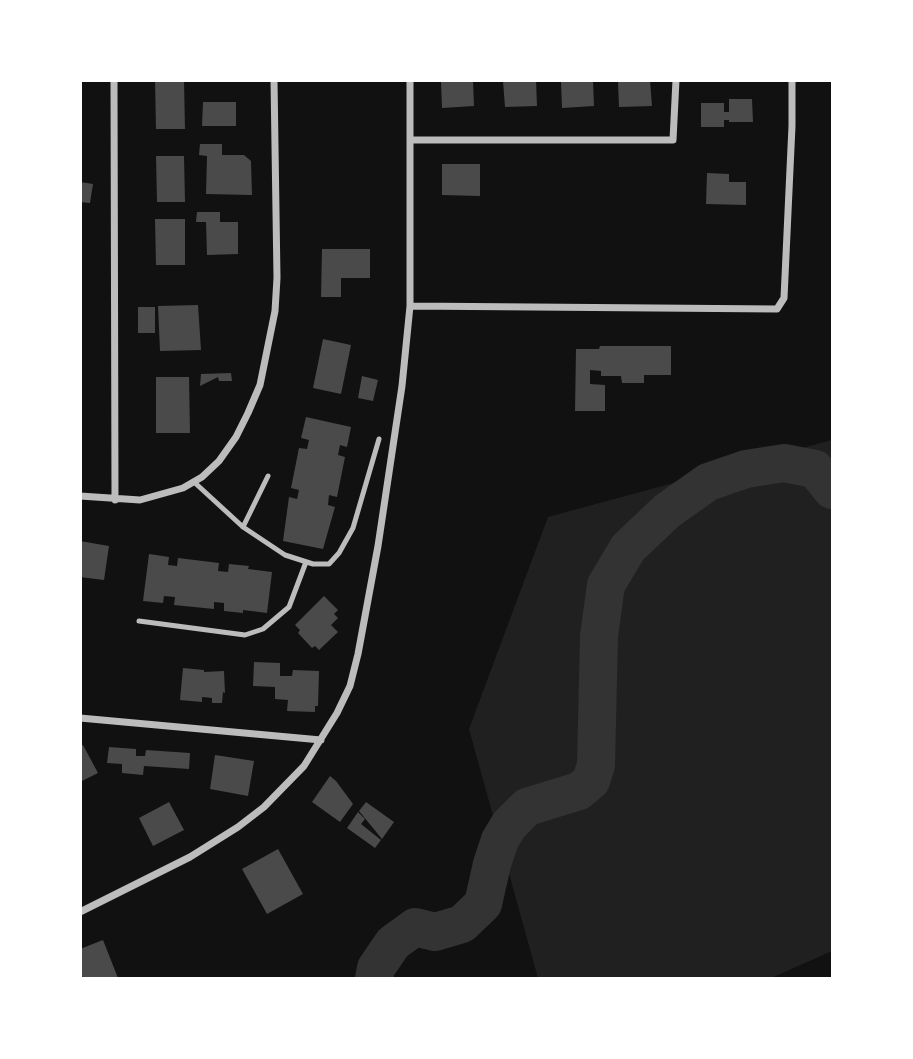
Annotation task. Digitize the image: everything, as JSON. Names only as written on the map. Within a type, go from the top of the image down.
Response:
[{"type":"street","points":[[114,80],[115,500]]},
{"type":"street","points":[[80,496],[140,500],[161,495],[194,482],[219,461],[236,437],[260,385],[275,311],[277,278],[274,80]]},
{"type":"street","points":[[80,912],[190,857],[238,827],[286,786],[304,766],[350,686],[380,533],[402,386],[410,306],[410,80]]},
{"type":"street","points":[[410,140],[673,140],[676,80]]},
{"type":"street","points":[[410,306],[777,309],[784,298],[792,80]]},
{"type":"street","points":[[80,718],[321,740]]},
{"type":"lane","points":[[194,482],[243,527],[285,555],[306,562],[329,564],[339,553],[353,528],[379,439]]},
{"type":"lane","points":[[243,527],[268,476]]},
{"type":"lane","points":[[139,621],[245,635],[262,629],[289,607],[306,562]]},
{"type":"shaded area","points":[[832,440],[832,951],[771,978],[538,978],[469,729],[548,517]]},
{"type":"building","points":[[155,80],[184,80],[185,129],[156,129]]},
{"type":"building","points":[[473,80],[474,106],[442,108],[441,82]]},
{"type":"building","points":[[536,80],[537,106],[505,107],[503,81]]},
{"type":"building","points":[[593,80],[594,106],[562,108],[561,82]]},
{"type":"building","points":[[650,80],[652,106],[619,107],[618,82]]},
{"type":"building","points":[[729,99],[752,99],[753,122],[724,120],[724,127],[701,127],[701,103],[724,103],[724,112],[729,112]]},
{"type":"building","points":[[203,102],[236,102],[236,126],[202,126]]},
{"type":"building","points":[[200,144],[222,144],[222,155],[244,155],[251,161],[252,195],[206,194],[207,156],[199,155]]},
{"type":"building","points":[[156,156],[184,156],[185,202],[157,202]]},
{"type":"building","points":[[442,164],[480,164],[480,196],[442,195]]},
{"type":"building","points":[[707,173],[729,174],[729,182],[746,182],[746,205],[706,204]]},
{"type":"building","points":[[80,182],[93,184],[90,203],[80,202]]},
{"type":"building","points":[[197,212],[220,212],[220,222],[238,222],[238,254],[207,255],[206,222],[196,222]]},
{"type":"building","points":[[155,219],[185,219],[185,265],[156,265]]},
{"type":"building","points":[[322,249],[370,249],[370,278],[341,278],[341,297],[321,297]]},
{"type":"building","points":[[198,305],[201,350],[160,351],[158,306]]},
{"type":"building","points":[[138,307],[155,307],[155,333],[138,333]]},
{"type":"building","points":[[323,339],[351,345],[341,394],[313,388]]},
{"type":"building","points":[[600,346],[671,346],[671,375],[644,375],[644,383],[622,383],[621,376],[601,376],[601,371],[590,370],[590,384],[605,385],[605,411],[575,411],[576,349],[599,349]]},
{"type":"building","points":[[231,373],[232,381],[219,381],[218,377],[200,386],[201,374]]},
{"type":"building","points":[[362,376],[378,380],[373,401],[358,398]]},
{"type":"building","points":[[156,377],[189,377],[190,433],[156,433]]},
{"type":"building","points":[[306,417],[351,427],[347,447],[340,445],[338,455],[345,457],[337,497],[329,495],[328,505],[335,507],[323,549],[283,541],[289,497],[297,499],[299,490],[291,488],[299,448],[307,449],[309,440],[301,438]]},
{"type":"building","points":[[80,541],[109,546],[104,580],[80,577]]},
{"type":"building","points":[[149,554],[169,557],[168,565],[177,566],[178,558],[219,563],[218,571],[228,572],[229,564],[272,572],[267,613],[224,611],[224,603],[214,602],[214,609],[174,605],[175,597],[164,596],[163,603],[143,601]]},
{"type":"building","points":[[324,596],[338,610],[334,614],[338,618],[331,625],[338,632],[319,650],[315,646],[312,648],[298,633],[300,630],[295,625]]},
{"type":"building","points":[[254,662],[280,663],[280,676],[292,676],[293,670],[319,671],[318,706],[315,706],[315,712],[287,711],[288,700],[275,699],[275,687],[253,686]]},
{"type":"building","points":[[183,668],[204,672],[224,671],[225,693],[223,692],[222,703],[212,703],[212,698],[202,697],[202,702],[180,700]]},
{"type":"building","points":[[83,745],[98,773],[80,782],[80,746]]},
{"type":"building","points":[[109,747],[136,749],[136,756],[145,756],[146,750],[190,753],[189,769],[144,766],[143,775],[122,773],[122,764],[107,763]]},
{"type":"building","points":[[215,755],[254,761],[248,796],[210,789]]},
{"type":"building","points":[[330,776],[353,804],[340,822],[312,802]]},
{"type":"building","points":[[169,802],[184,830],[153,846],[139,818]]},
{"type":"building","points":[[366,802],[394,822],[382,839],[359,811]]},
{"type":"building","points":[[358,812],[365,819],[361,824],[381,840],[375,848],[347,828]]},
{"type":"building","points":[[278,849],[303,894],[267,914],[242,869]]},
{"type":"building","points":[[103,940],[118,978],[83,978],[80,972],[80,949]]},
{"type":"waterway","points":[[374,978],[376,968],[393,943],[415,927],[435,932],[462,924],[483,904],[500,840],[509,825],[527,807],[579,791],[591,781],[596,765],[599,636],[606,585],[628,548],[667,511],[708,482],[746,469],[784,463],[815,469],[832,490]]}]
